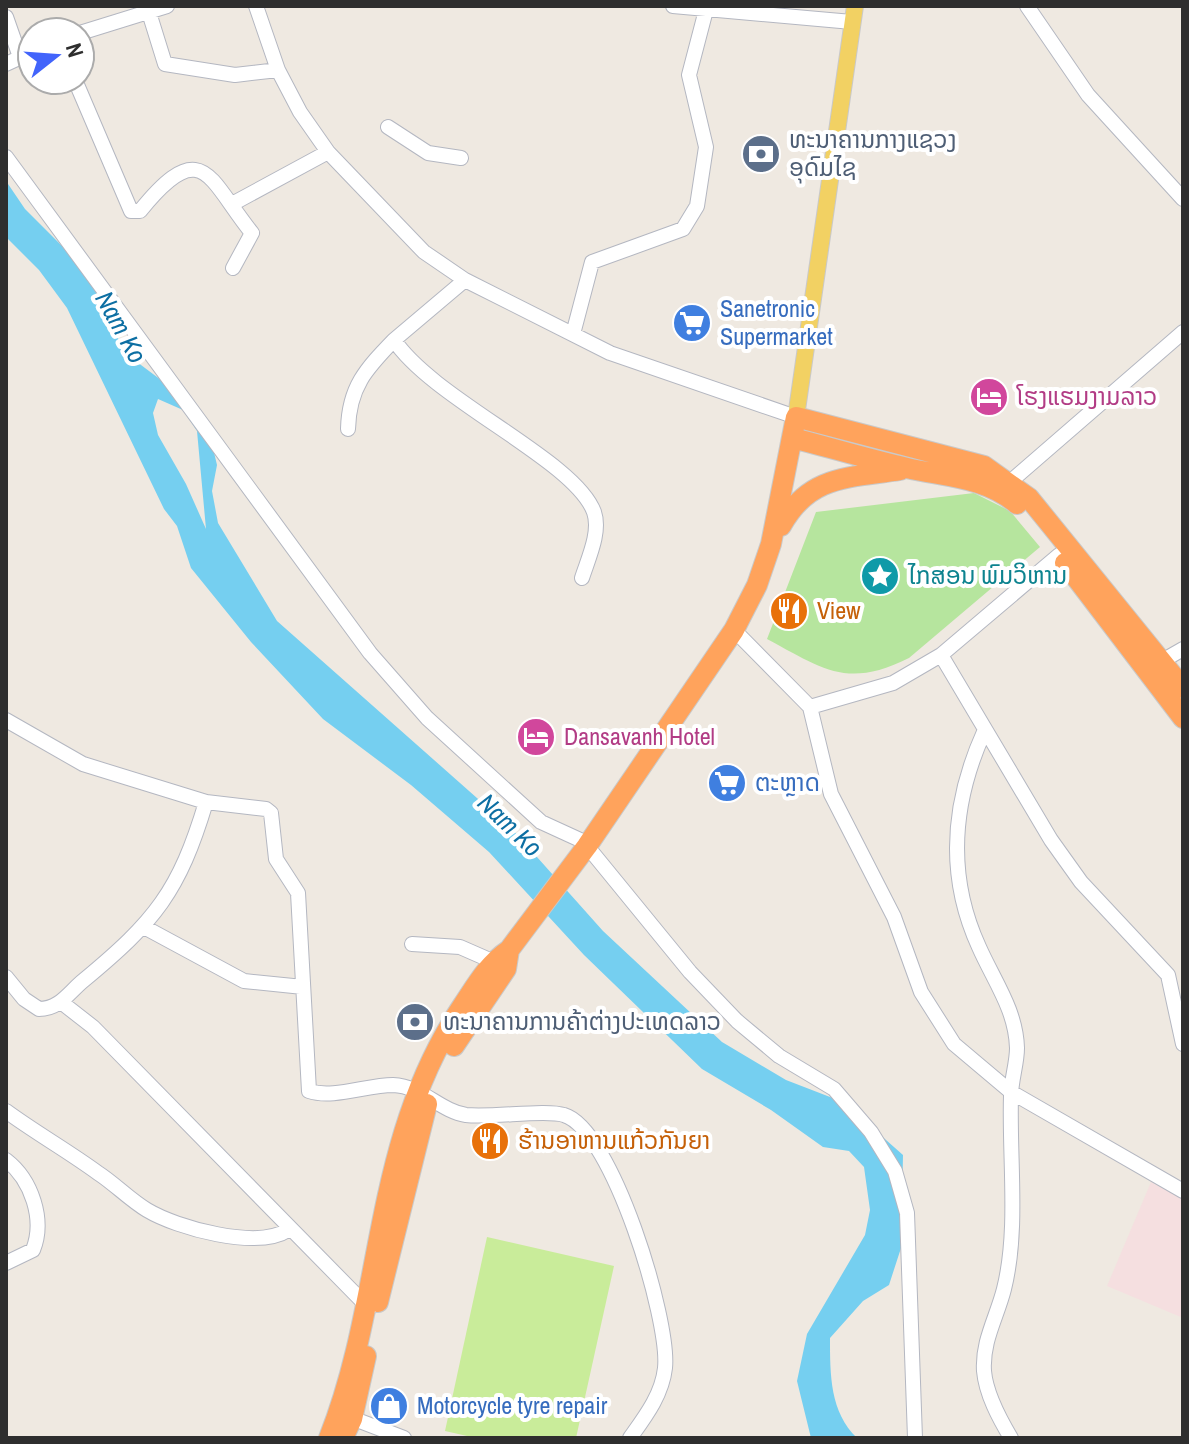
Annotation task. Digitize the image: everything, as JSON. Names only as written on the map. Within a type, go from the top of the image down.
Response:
[{"type":"highway","points":[[343,1438],[371,1306],[382,1209],[424,1094],[463,1030],[506,969],[507,949],[587,846],[734,630],[757,585],[771,544],[796,417],[984,466],[1005,486],[1059,555],[1138,645],[1162,661],[1183,688]]},
{"type":"highway","points":[[793,438],[908,468],[1005,486],[1029,498],[1138,645],[1183,718]]},
{"type":"highway","points":[[771,544],[794,504],[818,485],[908,468]]},
{"type":"highway","points":[[329,1438],[346,1416]]},
{"type":"main road","points":[[796,417],[854,14]]},
{"type":"street","points":[[96,27],[147,8],[167,6]]},
{"type":"street","points":[[256,6],[278,70],[300,112],[328,152],[416,245],[465,280],[610,353],[796,417]]},
{"type":"street","points":[[1027,6],[1088,95],[1183,199]]},
{"type":"street","points":[[681,7],[854,14]]},
{"type":"street","points":[[147,8],[165,64],[235,75],[278,70]]},
{"type":"street","points":[[573,334],[592,262],[683,229],[697,206],[706,147],[689,75],[706,10]]},
{"type":"street","points":[[6,17],[16,36]]},
{"type":"street","points":[[82,96],[131,211],[140,211],[163,182],[178,172],[196,171],[215,179],[232,204],[236,216],[252,233],[233,268]]},
{"type":"street","points":[[388,127],[428,153],[461,158]]},
{"type":"street","points":[[232,204],[328,152]]},
{"type":"street","points":[[6,157],[370,653],[427,718],[541,822],[587,846],[690,972],[737,1021],[779,1056],[834,1089],[871,1132],[895,1171],[907,1213],[915,1438]]},
{"type":"street","points":[[348,429],[349,402],[373,362],[394,340],[465,280]]},
{"type":"street","points":[[1005,486],[1183,332]]},
{"type":"street","points":[[394,340],[403,354],[440,386],[567,477],[594,512],[595,535],[582,578]]},
{"type":"street","points":[[810,707],[893,683],[941,655],[1059,555]]},
{"type":"street","points":[[734,630],[810,707],[831,794],[894,917],[921,992],[954,1044],[1011,1092],[1183,1191]]},
{"type":"street","points":[[1162,661],[1183,649]]},
{"type":"street","points":[[941,655],[984,732],[1081,882],[1168,975],[1183,1044]]},
{"type":"street","points":[[6,720],[83,764],[206,802],[266,809],[271,813],[276,859],[298,893],[309,1091],[396,1085],[424,1094],[462,1114],[501,1118],[562,1114],[583,1127],[614,1180],[647,1261],[665,1330],[662,1387],[630,1438]]},
{"type":"street","points":[[984,732],[967,770],[958,813],[955,864],[959,891],[978,945],[1009,1007],[1015,1027],[1017,1050],[1011,1092],[1010,1236],[1004,1289],[989,1328],[984,1371],[991,1400],[1011,1438]]},
{"type":"street","points":[[6,977],[24,999],[39,1009],[61,1002],[144,927],[170,894],[206,802]]},
{"type":"street","points":[[144,927],[244,981],[303,987]]},
{"type":"street","points":[[412,944],[507,949]]},
{"type":"street","points":[[61,1002],[93,1027],[288,1230],[371,1306]]},
{"type":"street","points":[[6,1111],[83,1162],[146,1210],[212,1234],[273,1237],[288,1230]]},
{"type":"street","points":[[6,1160],[26,1184],[38,1214],[39,1234],[33,1250],[6,1263]]},
{"type":"street","points":[[346,1416],[404,1438]]},
{"type":"shaded area","points":[[1151,1182],[1183,1199],[1183,1318],[1107,1286]]},
{"type":"green space","points":[[974,493],[1010,511],[1040,547],[909,658],[887,667],[852,674],[820,666],[767,639],[816,512]]},
{"type":"green space","points":[[487,1237],[614,1266],[576,1438],[476,1438],[445,1431]]},
{"type":"water","points":[[6,181],[25,209],[64,248],[95,290],[125,353],[197,407],[207,423],[217,465],[212,491],[218,523],[277,621],[512,829],[603,931],[722,1042],[786,1080],[843,1102],[903,1155],[901,1248],[889,1285],[863,1301],[830,1338],[833,1392],[841,1417],[857,1438],[811,1438],[797,1381],[807,1334],[865,1235],[870,1210],[864,1167],[849,1151],[823,1147],[771,1110],[702,1069],[584,955],[489,852],[411,785],[323,719],[251,642],[191,568],[177,526],[164,509],[67,308],[39,270],[6,237]],"holes":[[[158,399],[183,410],[197,431],[206,529],[186,484],[158,435],[153,413]]]},
{"type":"place","name":"ທະນາຄານກາງແຊວງ ອຸດົມໄຊ","points":[[761,154]]},
{"type":"place","name":"Sanetronic Supermarket","points":[[692,323]]},
{"type":"place","name":"ໂຮງແຮມງາມລາວ","points":[[989,397]]},
{"type":"place","name":"ໄກສອນ ພົມວິຫານ","points":[[880,576]]},
{"type":"place","name":"View","points":[[789,611]]},
{"type":"place","name":"Dansavanh Hotel","points":[[536,737]]},
{"type":"place","name":"ຕະຫຼາດ","points":[[727,783]]},
{"type":"place","name":"ທະນາຄານການຄ້າຕ່າງປະເທດລາວ","points":[[415,1022]]},
{"type":"place","name":"ຮ້ານອາຫານແກ້ວກັນຍາ","points":[[490,1141]]},
{"type":"place","name":"Motorcycle tyre repair","points":[[389,1406]]},
{"type":"water label","name":"Nam Ko","points":[[121,327]]},
{"type":"water label","name":"Nam Ko","points":[[510,825]]}]
